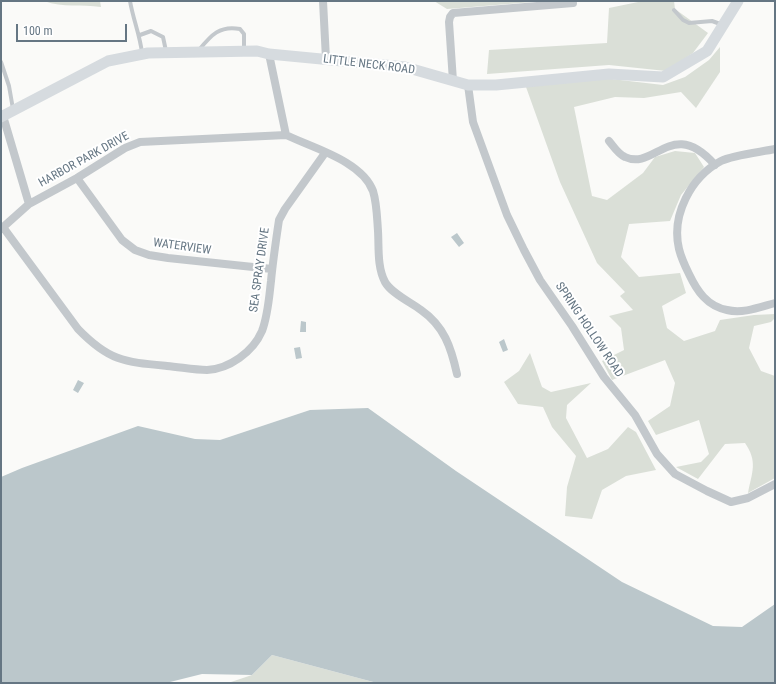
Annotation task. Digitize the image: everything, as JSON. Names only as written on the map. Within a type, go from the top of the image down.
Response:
[{"type":"street","points":[[323,1],[326,60]]},
{"type":"street","name":"LITTLE NECK ROAD","points":[[2,117],[108,61],[142,54],[257,51],[269,54],[405,67],[468,85],[496,85],[609,74],[663,77],[707,51],[738,1]]},
{"type":"street","points":[[453,81],[449,22],[450,17],[453,14],[574,3]]},
{"type":"street","points":[[269,54],[286,135],[325,153],[340,158],[364,176],[373,191],[376,207],[379,259],[385,282],[402,299],[435,321],[451,347],[457,374]]},
{"type":"street","name":"SPRING HOLLOW ROAD","points":[[468,85],[473,122],[507,215],[524,250],[540,280],[572,326],[604,377],[635,415],[657,454],[676,474],[731,502],[748,498],[775,484]]},
{"type":"street","points":[[2,117],[29,204]]},
{"type":"street","name":"HARBOR PARK DRIVE","points":[[2,228],[29,204],[77,178],[125,148],[140,142],[286,135]]},
{"type":"street","points":[[609,141],[620,153],[636,160],[671,145],[687,146],[699,150],[715,165]]},
{"type":"street","points":[[775,149],[723,160],[715,165],[690,191],[683,204],[677,235],[683,261],[695,288],[705,299],[716,307],[728,311],[740,311],[775,303]]},
{"type":"street","name":"SEA SPRAY DRIVE","points":[[2,228],[78,329],[91,342],[109,354],[129,363],[208,370],[229,364],[236,360],[253,345],[261,333],[267,317],[272,269],[280,220],[285,208],[325,153]]},
{"type":"street","name":"WATERVIEW","points":[[77,178],[122,240],[135,250],[150,255],[168,258],[272,269]]},
{"type":"lane","points":[[130,1],[134,23],[140,35],[142,54]]},
{"type":"lane","points":[[674,10],[683,20],[689,23],[712,21],[723,25]]},
{"type":"lane","points":[[198,52],[210,36],[229,27],[240,29],[244,34],[244,51]]},
{"type":"lane","points":[[140,35],[152,31],[163,37],[166,53]]},
{"type":"lane","points":[[1,62],[9,86],[13,111]]},
{"type":"shaded area","points":[[44,1],[100,1],[101,7],[65,5]]},
{"type":"shaded area","points":[[434,1],[545,1],[447,9]]},
{"type":"shaded area","points":[[643,1],[674,1],[675,9],[708,33],[693,53],[666,71],[609,65],[487,74],[489,50],[607,43],[609,8]]},
{"type":"shaded area","points":[[720,47],[720,72],[696,108],[681,92],[644,98],[615,97],[574,107],[592,196],[607,200],[643,173],[655,157],[675,151],[695,153],[704,167],[681,195],[670,221],[629,224],[621,257],[639,277],[680,273],[686,293],[662,306],[667,328],[684,341],[715,331],[720,320],[754,315],[775,314],[775,318],[771,322],[754,326],[749,348],[761,371],[775,376],[775,478],[748,493],[753,462],[752,456],[745,443],[725,444],[698,479],[676,467],[701,462],[709,454],[699,420],[656,435],[648,421],[670,406],[675,383],[665,360],[612,380],[602,361],[624,350],[621,328],[609,316],[633,310],[620,296],[625,292],[597,263],[560,182],[526,87],[603,78],[663,85],[685,77],[709,60]]},
{"type":"shaded area","points":[[457,233],[464,243],[459,247],[451,237]]},
{"type":"shaded area","points":[[301,321],[306,322],[306,332],[300,332]]},
{"type":"shaded area","points":[[504,339],[508,350],[503,352],[499,342]]},
{"type":"shaded area","points":[[300,347],[302,358],[296,359],[294,348]]},
{"type":"shaded area","points":[[530,353],[542,387],[551,392],[591,383],[567,405],[566,418],[587,458],[608,449],[628,427],[636,432],[656,470],[626,476],[602,490],[592,519],[565,516],[567,487],[576,456],[552,427],[543,407],[518,404],[504,382],[519,371]]},
{"type":"shaded area","points":[[78,380],[84,383],[78,393],[73,390]]},
{"type":"shaded area","points":[[368,408],[456,471],[622,582],[713,626],[742,627],[775,604],[775,683],[377,683],[272,655],[252,675],[202,674],[166,683],[1,683],[1,477],[138,426],[195,439],[220,440],[310,410]]},
{"type":"shaded area","points":[[272,655],[377,683],[228,683],[252,675]]}]
